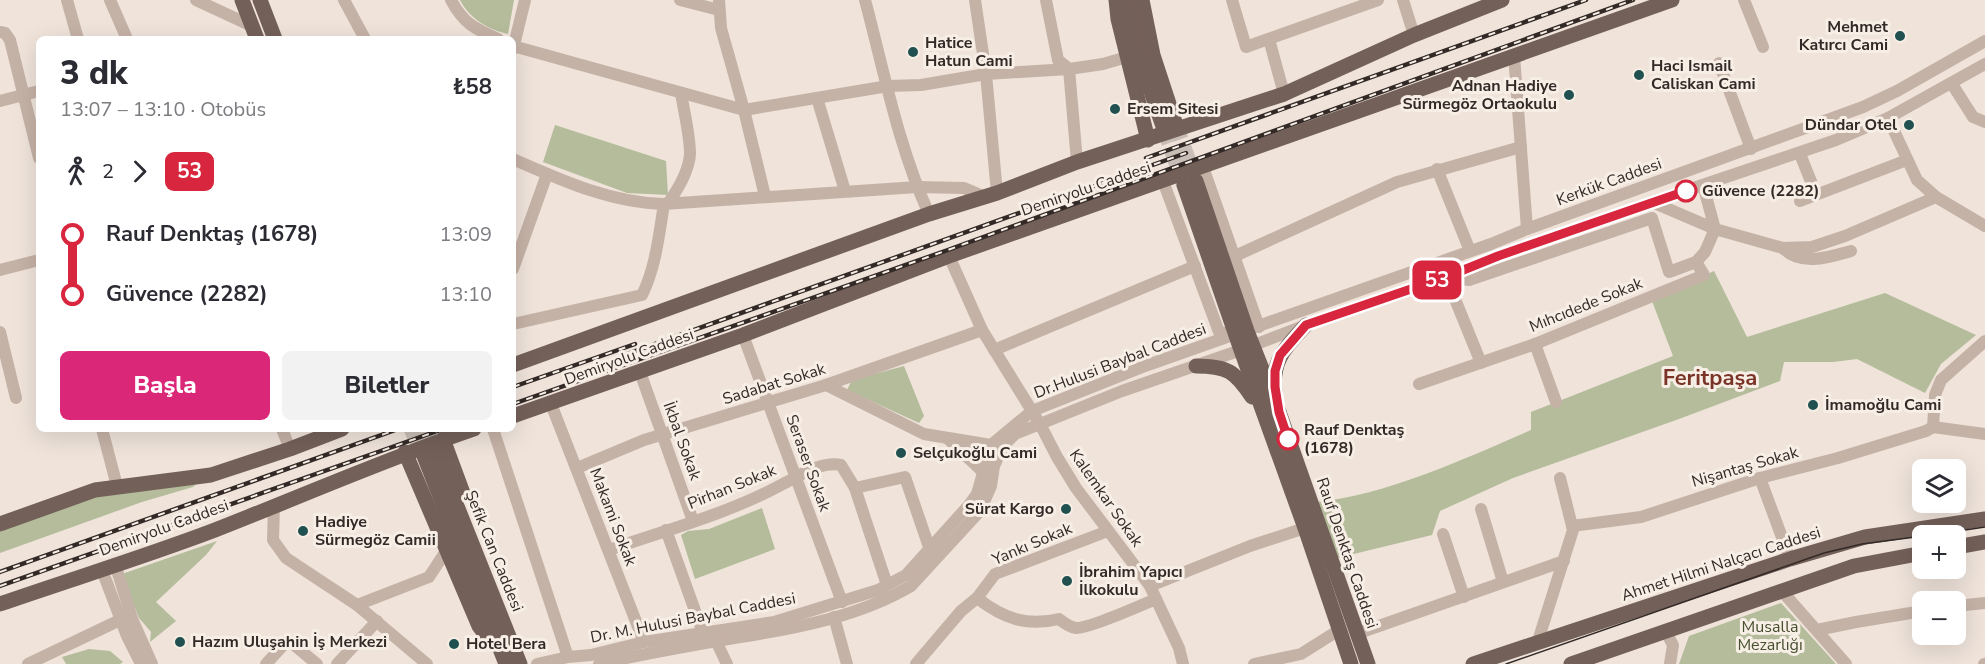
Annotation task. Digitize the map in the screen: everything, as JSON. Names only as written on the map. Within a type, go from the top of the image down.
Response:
[{"type":"main road","points":[[242,0],[254,33]]},
{"type":"main road","points":[[260,0],[274,36]]},
{"type":"main road","points":[[1116,0],[1118,19],[1148,140]]},
{"type":"main road","points":[[1130,0],[1143,65],[1170,127],[1152,55],[1142,0]]},
{"type":"main road","name":"Demiryolu Caddesi","points":[[516,364],[929,213],[991,195],[1077,162],[1284,94],[1414,35],[1502,0]]},
{"type":"main road","name":"Demiryolu Caddesi","points":[[516,415],[743,335],[949,256],[1671,0]]},
{"type":"main road","name":"Rauf Denktaş Caddesi","points":[[1190,183],[1247,338],[1305,528],[1351,664]]},
{"type":"main road","points":[[1273,418],[1277,362],[1285,348],[1306,325]]},
{"type":"main road","points":[[1196,366],[1217,366],[1234,373],[1273,418]]},
{"type":"main road","name":"Rauf Denktaş Caddesi","points":[[1273,418],[1356,634],[1369,662]]},
{"type":"main road","name":"Demiryolu Caddesi","points":[[0,524],[95,490],[164,483],[211,475],[334,432]]},
{"type":"main road","name":"Demiryolu Caddesi","points":[[0,603],[215,530],[405,452],[434,449],[468,432]]},
{"type":"main road","points":[[405,452],[479,626],[487,637],[506,647],[514,634],[505,609],[434,449]]},
{"type":"main road","name":"Şefik Can Caddesi","points":[[434,449],[506,647],[520,664]]},
{"type":"main road","name":"Ahmet Hilmi Nalçacı Caddesi","points":[[1473,664],[1790,559],[1865,537],[1985,519]]},
{"type":"main road","points":[[1966,545],[1985,542]]},
{"type":"main road","points":[[1571,664],[1854,566],[1912,555]]},
{"type":"main road","points":[[1344,646],[1344,664]]},
{"type":"main road","name":"Şefik Can Caddesi","points":[[506,647],[506,664]]},
{"type":"street","points":[[67,0],[77,36]]},
{"type":"street","points":[[110,0],[126,36]]},
{"type":"street","points":[[196,0],[254,33]]},
{"type":"street","points":[[344,0],[363,36]]},
{"type":"street","points":[[451,0],[466,22],[491,36]]},
{"type":"street","points":[[516,36],[525,0]]},
{"type":"street","points":[[680,0],[719,5],[721,28],[765,196]]},
{"type":"street","points":[[865,0],[917,187],[929,213]]},
{"type":"street","points":[[516,160],[620,200],[640,203],[917,187],[964,188],[991,195],[986,74],[975,0]]},
{"type":"street","points":[[1046,0],[1058,60],[1069,74],[1077,162]]},
{"type":"street","points":[[1232,0],[1246,47],[1378,0]]},
{"type":"street","points":[[1403,0],[1414,35]]},
{"type":"street","points":[[1744,0],[1763,47]]},
{"type":"street","points":[[0,32],[5,33],[10,40],[36,147]]},
{"type":"street","points":[[1269,39],[1284,94]]},
{"type":"street","name":"Kerkük Caddesi","points":[[1247,338],[1527,229],[1751,149],[1880,99],[1985,41]]},
{"type":"street","points":[[516,48],[744,110],[888,86],[921,85],[986,74],[1069,74],[1127,57]]},
{"type":"street","points":[[1514,55],[1527,229]]},
{"type":"street","points":[[1719,63],[1751,149]]},
{"type":"street","name":"Kerkük Caddesi","points":[[1247,338],[1306,325],[1652,202],[1800,153],[1888,118],[1985,64]]},
{"type":"street","points":[[1952,84],[1973,117],[1985,122]]},
{"type":"street","points":[[0,101],[36,92]]},
{"type":"street","points":[[516,323],[642,295],[648,285],[667,203],[677,191],[690,155],[681,93]]},
{"type":"street","points":[[817,98],[845,191]]},
{"type":"street","points":[[1888,118],[1917,180],[1936,197],[1985,226]]},
{"type":"street","points":[[1235,256],[1397,182],[1521,147]]},
{"type":"street","points":[[1800,153],[1816,194]]},
{"type":"street","points":[[1800,201],[1907,160]]},
{"type":"street","points":[[1164,181],[1219,332],[1247,338],[1235,256],[1203,166]]},
{"type":"street","points":[[1437,169],[1470,252]]},
{"type":"street","points":[[516,261],[547,174]]},
{"type":"street","points":[[1480,363],[1446,277],[1469,280],[1652,218],[1669,272],[1696,262],[1705,252],[1715,229],[1703,185]]},
{"type":"street","points":[[1652,202],[1715,229],[1783,248],[1812,247],[1845,236],[1936,197]]},
{"type":"street","points":[[1783,248],[1790,255],[1806,260],[1830,257],[1851,250]]},
{"type":"street","name":"Kalemkar Sokak","points":[[949,256],[982,330],[1076,488],[1150,586],[1179,648],[1183,664]]},
{"type":"street","points":[[0,270],[36,261]]},
{"type":"street","name":"Mıhcıdede Sokak","points":[[1419,384],[1535,344],[1704,275],[1696,262]]},
{"type":"street","points":[[994,350],[1196,266]]},
{"type":"street","name":"Sadabat Sokak","points":[[577,468],[644,440],[826,385],[982,330]]},
{"type":"street","points":[[0,332],[16,398]]},
{"type":"street","name":"Seraser Sokak","points":[[743,335],[842,602]]},
{"type":"street","name":"Dr.Hulusi Baybal Caddesi","points":[[1015,435],[1122,391],[1196,366],[1247,338]]},
{"type":"street","name":"Dr.Hulusi Baybal Caddesi","points":[[991,445],[1032,411],[1145,366],[1247,338]]},
{"type":"street","points":[[1985,341],[1941,381],[1935,395],[1929,429],[1985,434]]},
{"type":"street","points":[[1535,344],[1556,402]]},
{"type":"street","name":"İkbal Sokak","points":[[640,372],[693,521]]},
{"type":"street","points":[[826,385],[924,434],[991,445]]},
{"type":"street","name":"Makami Sokak","points":[[551,404],[644,642]]},
{"type":"street","name":"Nişantaş Sokak","points":[[1572,526],[1641,517],[1760,478],[1838,458],[1929,429]]},
{"type":"street","points":[[103,432],[117,486]]},
{"type":"street","points":[[283,432],[290,449]]},
{"type":"street","points":[[494,432],[568,657]]},
{"type":"street","name":"Dr. M. Hulusi Baybal Caddesi","points":[[599,664],[775,632],[834,617],[876,603],[911,586],[980,511],[991,486],[994,466],[1003,446],[1015,435]]},
{"type":"street","points":[[947,438],[984,473]]},
{"type":"street","name":"Dr. M. Hulusi Baybal Caddesi","points":[[537,664],[568,657],[591,655],[644,642],[774,622],[878,590],[906,575],[969,505],[977,494],[991,445]]},
{"type":"street","name":"Pirhan Sokak","points":[[609,550],[757,498],[795,477],[829,463],[841,465],[855,488],[887,585]]},
{"type":"street","points":[[855,488],[905,477],[930,550]]},
{"type":"street","points":[[1537,644],[1573,530],[1560,478]]},
{"type":"street","points":[[1760,478],[1790,559]]},
{"type":"street","points":[[274,505],[273,540],[286,558],[357,605],[427,664]]},
{"type":"street","points":[[1480,509],[1503,582]]},
{"type":"street","points":[[1150,586],[1250,546],[1305,528]]},
{"type":"street","points":[[666,530],[703,633]]},
{"type":"street","name":"Yankı Sokak","points":[[916,664],[995,574],[1108,531]]},
{"type":"street","points":[[1443,534],[1464,597]]},
{"type":"street","points":[[357,605],[429,577],[446,551]]},
{"type":"street","points":[[1356,634],[1564,561]]},
{"type":"street","points":[[109,567],[120,620],[137,659],[152,664]]},
{"type":"street","points":[[109,567],[133,621],[137,659]]},
{"type":"street","points":[[1781,590],[1846,664]]},
{"type":"street","points":[[977,597],[995,612],[1024,622],[1059,620],[1078,628],[1131,610],[1156,598]]},
{"type":"street","points":[[1966,605],[1985,603]]},
{"type":"street","points":[[1817,630],[1912,613]]},
{"type":"street","points":[[834,617],[847,664]]},
{"type":"street","points":[[28,664],[120,620]]},
{"type":"street","points":[[337,664],[377,621]]},
{"type":"street","points":[[1254,664],[1302,654],[1339,630]]},
{"type":"street","points":[[1670,630],[1667,634],[1673,645],[1670,664]]},
{"type":"street","points":[[266,664],[288,639],[317,664]]},
{"type":"street","points":[[716,641],[727,664]]},
{"type":"green space","points":[[460,0],[514,0],[508,34],[480,22],[469,13]]},
{"type":"green space","points":[[555,125],[666,161],[668,195],[627,193],[543,162]]},
{"type":"green space","points":[[1714,271],[1747,337],[1885,293],[1976,335],[1941,364],[1925,393],[1857,359],[1833,362],[1784,362],[1780,381],[1513,478],[1440,511],[1432,535],[1333,559],[1316,502],[1370,492],[1453,463],[1531,430],[1531,412],[1673,356],[1652,301]]},
{"type":"green space","points":[[904,366],[924,416],[919,423],[847,390],[852,380]]},
{"type":"green space","points":[[196,484],[193,487],[142,502],[0,553],[0,531],[93,496]]},
{"type":"green space","points":[[762,508],[775,549],[695,579],[681,535],[688,531],[709,529]]},
{"type":"green space","points":[[217,541],[206,555],[156,602],[176,621],[150,642],[151,632],[139,618],[122,574]]},
{"type":"green space","name":"Musalla Mezarlığı","points":[[1781,603],[1836,664],[1679,664],[1689,636]]},
{"type":"green space","points":[[89,649],[110,651],[123,662],[120,664],[66,664],[62,657]]},
{"type":"tunnel","points":[[1176,125],[1196,181]]},
{"type":"tunnel","points":[[1164,129],[1184,185]]},
{"type":"tunnel","points":[[412,432],[424,456]]},
{"type":"tunnel","points":[[427,432],[435,451]]},
{"type":"tram line","points":[[1966,530],[1985,527]]},
{"type":"tram line","points":[[1506,664],[1824,553],[1862,544],[1912,537]]},
{"type":"railway","points":[[1146,158],[1586,0]]},
{"type":"railway","points":[[516,403],[945,251],[1633,0]]},
{"type":"railway","points":[[627,354],[1186,153]]},
{"type":"railway","points":[[516,386],[635,344]]},
{"type":"railway","points":[[0,572],[390,432]]},
{"type":"railway","points":[[0,586],[435,432]]},
{"type":"bus line","name":"53","points":[[1288,439],[1279,412],[1275,371],[1280,355],[1306,325],[1686,191]]},
{"type":"place","name":"Mehmet Katırcı Cami","points":[[1900,36]]},
{"type":"place","name":"Hatice Hatun Cami","points":[[913,52]]},
{"type":"place","name":"Haci Ismail Caliskan Cami","points":[[1639,75]]},
{"type":"place","name":"Adnan Hadiye Sürmegöz Ortaokulu","points":[[1569,95]]},
{"type":"place","name":"Ersem Sitesi","points":[[1115,109]]},
{"type":"place","name":"Dündar Otel","points":[[1909,125]]},
{"type":"place","name":"Güvence (2282)","points":[[1686,191]]},
{"type":"place","name":"İmamoğlu Cami","points":[[1813,405]]},
{"type":"place","name":"Rauf Denktaş (1678)","points":[[1288,439]]},
{"type":"place","name":"Selçukoğlu Cami","points":[[901,453]]},
{"type":"place","name":"Sürat Kargo","points":[[1066,509]]},
{"type":"place","name":"Hadiye Sürmegöz Camii","points":[[303,531]]},
{"type":"place","name":"İbrahim Yapıcı İlkokulu","points":[[1067,581]]},
{"type":"place","name":"Hazım Uluşahin İş Merkezi","points":[[180,642]]},
{"type":"place","name":"Hotel Bera","points":[[454,644]]},
{"type":"district","name":"Feritpaşa","points":[[1710,378]]}]
